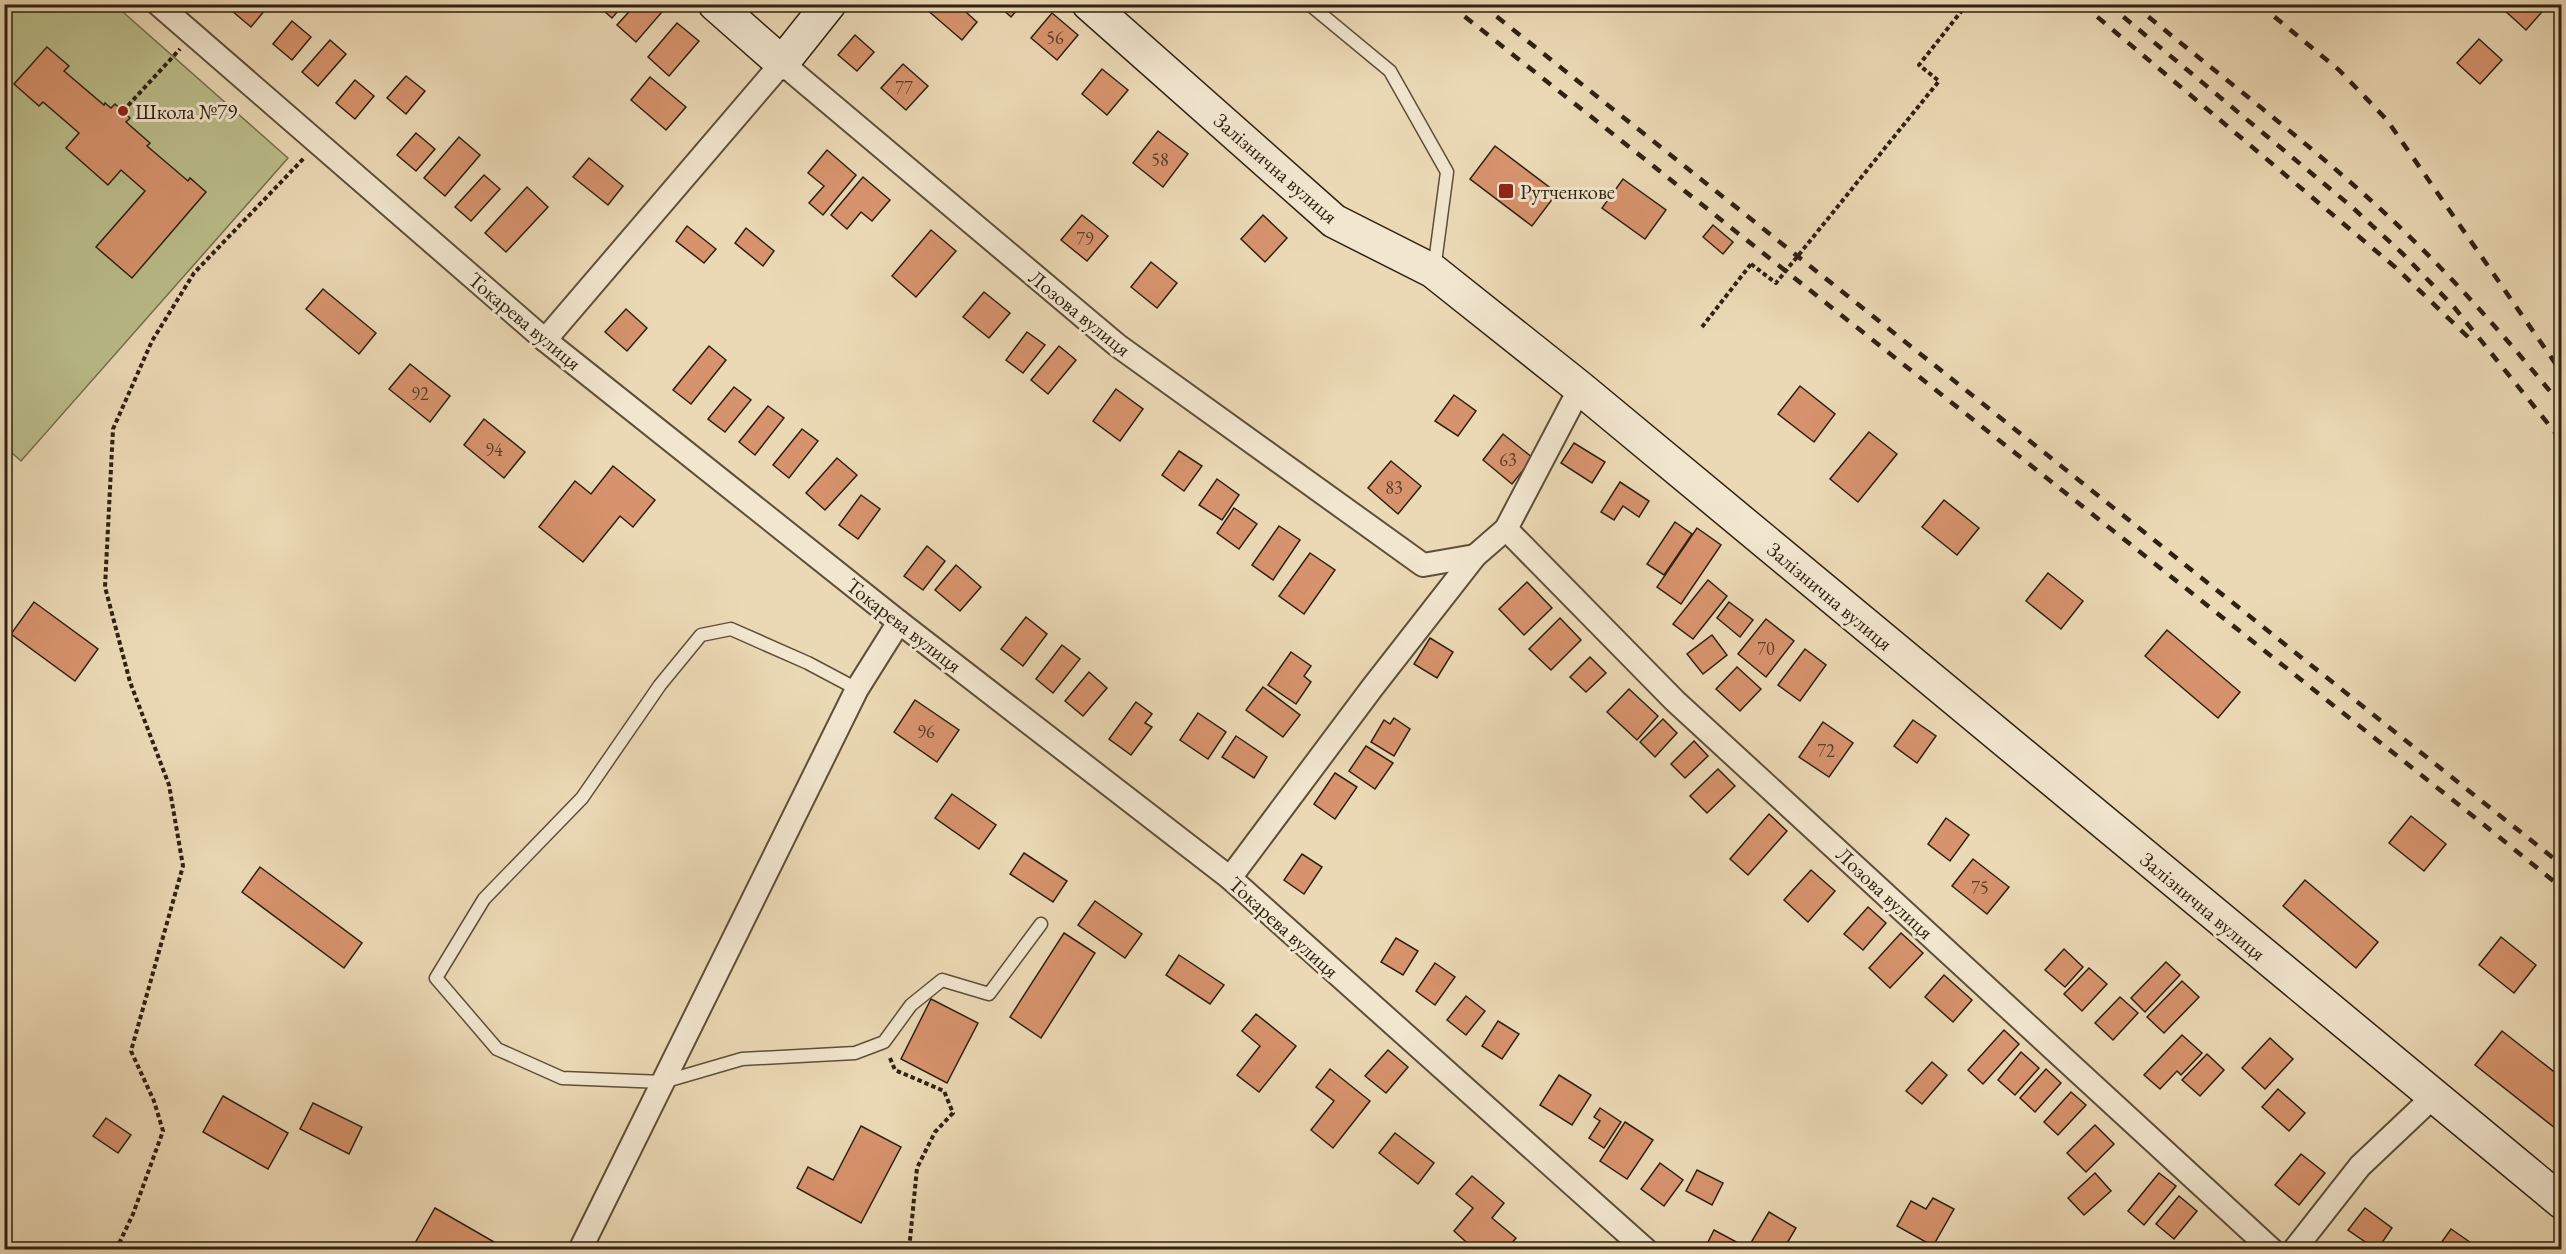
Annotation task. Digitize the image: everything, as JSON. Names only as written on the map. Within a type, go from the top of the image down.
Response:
[{"type":"main road","name":"Лозова вулиця","points":[[714,4],[782,63]]},
{"type":"main road","points":[[782,63],[829,4]]},
{"type":"main road","name":"Залізнична вулиця","points":[[1089,4],[1334,221],[1433,271],[1580,388],[2562,1202]]},
{"type":"street","name":"Токарева вулиця","points":[[158,4],[192,36],[545,340],[899,622],[1230,878],[1646,1250]]},
{"type":"street","points":[[545,340],[782,63]]},
{"type":"street","name":"Лозова вулиця","points":[[782,63],[1117,345],[1423,565],[1475,556]]},
{"type":"street","points":[[1230,878],[1372,688],[1475,556],[1506,529],[1580,388]]},
{"type":"street","name":"Лозова вулиця","points":[[1506,529],[1675,701],[2272,1250]]},
{"type":"street","points":[[580,1250],[857,689],[899,622]]},
{"type":"street","points":[[2294,1250],[2360,1166],[2433,1097]]},
{"type":"lane","points":[[1309,4],[1390,71],[1447,172],[1433,271]]},
{"type":"lane","points":[[857,689],[808,663],[731,629],[700,635],[660,685],[582,798],[484,899],[436,978],[497,1049],[562,1078],[663,1082],[742,1059],[855,1053],[884,1042],[911,1005],[942,980],[989,994],[1041,924]]},
{"type":"path","points":[[1702,327],[1751,264],[1776,283],[1939,81],[1919,65],[1967,4]]},
{"type":"path","points":[[123,111],[192,36]]},
{"type":"path","points":[[116,1250],[133,1214],[163,1131],[154,1101],[131,1051],[183,866],[169,785],[130,682],[105,587],[113,429],[152,341],[194,273],[319,143]]},
{"type":"path","points":[[884,1042],[895,1070],[944,1091],[953,1113],[935,1132],[917,1168],[909,1250]]},
{"type":"green space","points":[[4,5],[115,5],[288,158],[21,461],[4,446]]},
{"type":"building","points":[[238,4],[270,4],[251,27],[232,11]]},
{"type":"building","points":[[596,4],[624,4],[612,18]]},
{"type":"building","points":[[636,4],[668,5],[636,42],[617,25]]},
{"type":"building","points":[[930,4],[957,4],[977,22],[962,40],[926,9]]},
{"type":"building","points":[[997,4],[1022,4],[1011,17]]},
{"type":"building","points":[[2507,4],[2548,5],[2526,30],[2503,9]]},
{"type":"building","points":[[1052,13],[1078,35],[1057,60],[1031,38]]},
{"type":"building","points":[[292,21],[311,37],[292,60],[273,44]]},
{"type":"building","points":[[677,23],[699,41],[669,76],[648,57]]},
{"type":"building","points":[[855,35],[874,52],[857,71],[838,55]]},
{"type":"building","points":[[2479,39],[2502,60],[2480,84],[2457,63]]},
{"type":"building","points":[[330,40],[346,54],[318,86],[302,72]]},
{"type":"building","points":[[47,47],[69,66],[64,71],[104,105],[105,103],[111,108],[115,104],[130,118],[126,122],[150,143],[147,146],[188,181],[190,178],[206,192],[132,278],[96,247],[145,191],[121,170],[108,185],[66,148],[79,133],[43,102],[39,106],[14,84]]},
{"type":"building","points":[[903,64],[928,86],[906,110],[881,88]]},
{"type":"building","points":[[1102,69],[1128,90],[1107,115],[1082,94]]},
{"type":"building","points":[[406,76],[425,91],[406,114],[387,98]]},
{"type":"building","points":[[650,77],[686,107],[666,130],[631,100]]},
{"type":"building","points":[[355,80],[374,96],[355,119],[336,103]]},
{"type":"building","points":[[1158,131],[1188,154],[1163,187],[1133,163]]},
{"type":"building","points":[[416,133],[435,149],[416,171],[397,155]]},
{"type":"building","points":[[459,137],[480,155],[445,196],[424,178]]},
{"type":"building","points":[[1495,146],[1557,193],[1532,226],[1470,179]]},
{"type":"building","points":[[827,150],[856,175],[823,215],[809,203],[824,186],[808,173]]},
{"type":"building","points":[[589,158],[623,186],[608,205],[573,177]]},
{"type":"building","points":[[484,175],[500,189],[471,221],[455,207]]},
{"type":"building","points":[[863,177],[890,200],[872,221],[861,212],[847,229],[831,215]]},
{"type":"building","points":[[1623,179],[1666,210],[1645,239],[1602,208]]},
{"type":"building","points":[[527,187],[548,207],[506,252],[485,233]]},
{"type":"building","points":[[1082,215],[1108,236],[1087,261],[1061,240]]},
{"type":"building","points":[[1263,215],[1287,238],[1265,262],[1241,239]]},
{"type":"building","points":[[1713,225],[1733,242],[1723,254],[1703,237]]},
{"type":"building","points":[[687,226],[716,249],[704,263],[676,241]]},
{"type":"building","points":[[746,228],[774,251],[763,266],[735,243]]},
{"type":"building","points":[[931,230],[956,251],[916,297],[892,276]]},
{"type":"building","points":[[1151,262],[1177,283],[1157,308],[1131,287]]},
{"type":"building","points":[[323,289],[376,333],[359,354],[306,309]]},
{"type":"building","points":[[984,292],[1010,313],[989,338],[963,317]]},
{"type":"building","points":[[626,309],[647,328],[627,351],[605,332]]},
{"type":"building","points":[[1027,332],[1045,345],[1023,373],[1006,360]]},
{"type":"building","points":[[709,346],[726,360],[691,404],[673,390]]},
{"type":"building","points":[[1059,346],[1076,360],[1048,394],[1031,380]]},
{"type":"building","points":[[410,364],[450,396],[430,422],[389,389]]},
{"type":"building","points":[[1800,386],[1835,414],[1814,442],[1778,414]]},
{"type":"building","points":[[734,387],[751,400],[725,432],[708,419]]},
{"type":"building","points":[[1116,389],[1143,409],[1120,441],[1093,421]]},
{"type":"building","points":[[1454,395],[1476,411],[1458,436],[1435,421]]},
{"type":"building","points":[[768,406],[784,418],[755,455],[739,442]]},
{"type":"building","points":[[484,419],[525,452],[504,478],[464,445]]},
{"type":"building","points":[[802,429],[818,441],[789,478],[773,465]]},
{"type":"building","points":[[1869,432],[1897,454],[1858,502],[1830,479]]},
{"type":"building","points":[[1503,434],[1533,458],[1512,484],[1483,460]]},
{"type":"building","points":[[1574,443],[1605,462],[1592,483],[1561,463]]},
{"type":"building","points":[[1179,451],[1202,466],[1184,491],[1162,475]]},
{"type":"building","points":[[837,458],[857,475],[825,510],[806,493]]},
{"type":"building","points":[[1391,461],[1421,486],[1398,514],[1368,488]]},
{"type":"building","points":[[613,466],[655,500],[633,527],[620,516],[583,562],[539,527],[575,481],[591,494]]},
{"type":"building","points":[[1217,479],[1239,495],[1222,520],[1199,505]]},
{"type":"building","points":[[1620,482],[1649,501],[1639,517],[1623,506],[1614,520],[1601,512]]},
{"type":"building","points":[[861,495],[880,509],[858,539],[839,525]]},
{"type":"building","points":[[1944,500],[1979,528],[1957,555],[1922,527]]},
{"type":"building","points":[[1234,508],[1257,524],[1239,549],[1217,533]]},
{"type":"building","points":[[1675,522],[1692,534],[1664,575],[1647,564]]},
{"type":"building","points":[[1279,526],[1300,540],[1273,580],[1252,565]]},
{"type":"building","points":[[1697,528],[1721,545],[1681,604],[1657,587]]},
{"type":"building","points":[[927,546],[945,561],[923,590],[904,576]]},
{"type":"building","points":[[1310,553],[1335,570],[1304,614],[1279,596]]},
{"type":"building","points":[[956,565],[981,587],[960,611],[935,590]]},
{"type":"building","points":[[2048,573],[2083,601],[2061,629],[2026,601]]},
{"type":"building","points":[[1708,580],[1727,596],[1693,639],[1673,624]]},
{"type":"building","points":[[1527,582],[1552,608],[1524,635],[1499,609]]},
{"type":"building","points":[[34,602],[98,649],[75,681],[11,634]]},
{"type":"building","points":[[1729,602],[1753,620],[1740,637],[1717,618]]},
{"type":"building","points":[[1026,617],[1047,634],[1023,666],[1001,649]]},
{"type":"building","points":[[1560,618],[1581,640],[1551,670],[1529,649]]},
{"type":"building","points":[[1766,619],[1794,641],[1766,677],[1738,654]]},
{"type":"building","points":[[2167,630],[2240,692],[2218,718],[2145,656]]},
{"type":"building","points":[[1712,635],[1727,655],[1703,674],[1687,654]]},
{"type":"building","points":[[1430,638],[1453,652],[1437,678],[1414,664]]},
{"type":"building","points":[[1062,645],[1080,659],[1053,693],[1036,679]]},
{"type":"building","points":[[1805,649],[1826,665],[1800,701],[1778,685]]},
{"type":"building","points":[[1291,652],[1311,666],[1304,676],[1311,682],[1296,704],[1268,685]]},
{"type":"building","points":[[1590,657],[1606,673],[1586,692],[1570,677]]},
{"type":"building","points":[[1737,667],[1761,689],[1740,711],[1716,689]]},
{"type":"building","points":[[1089,672],[1107,688],[1083,716],[1065,701]]},
{"type":"building","points":[[1263,687],[1300,715],[1283,737],[1246,710]]},
{"type":"building","points":[[1629,689],[1658,716],[1637,740],[1607,712]]},
{"type":"building","points":[[915,700],[959,730],[937,762],[894,732]]},
{"type":"building","points":[[1136,702],[1152,714],[1145,723],[1152,727],[1131,755],[1109,739]]},
{"type":"building","points":[[1198,713],[1226,732],[1208,759],[1180,740]]},
{"type":"building","points":[[1394,718],[1410,729],[1394,756],[1371,742],[1384,720],[1390,724]]},
{"type":"building","points":[[1663,719],[1677,733],[1655,757],[1640,742]]},
{"type":"building","points":[[1913,720],[1936,736],[1917,763],[1894,746]]},
{"type":"building","points":[[1823,722],[1853,743],[1829,777],[1799,757]]},
{"type":"building","points":[[1236,736],[1267,757],[1254,778],[1222,757]]},
{"type":"building","points":[[1694,741],[1708,756],[1685,778],[1671,764]]},
{"type":"building","points":[[1366,746],[1393,763],[1375,789],[1349,771]]},
{"type":"building","points":[[1718,769],[1735,786],[1707,813],[1690,796]]},
{"type":"building","points":[[1335,773],[1357,787],[1335,819],[1314,804]]},
{"type":"building","points":[[952,794],[996,825],[979,849],[935,818]]},
{"type":"building","points":[[1769,814],[1787,831],[1748,875],[1730,859]]},
{"type":"building","points":[[2411,816],[2446,844],[2424,871],[2389,843]]},
{"type":"building","points":[[1946,818],[1969,835],[1950,861],[1928,844]]},
{"type":"building","points":[[1024,853],[1067,881],[1053,902],[1010,874]]},
{"type":"building","points":[[1302,854],[1322,867],[1304,894],[1284,880]]},
{"type":"building","points":[[1973,859],[2009,887],[1987,914],[1952,886]]},
{"type":"building","points":[[260,867],[362,943],[344,968],[242,892]]},
{"type":"building","points":[[1811,870],[1835,891],[1808,922],[1784,900]]},
{"type":"building","points":[[2305,880],[2378,942],[2356,968],[2283,906]]},
{"type":"building","points":[[1095,901],[1142,934],[1125,958],[1078,925]]},
{"type":"building","points":[[1868,907],[1886,923],[1863,950],[1844,934]]},
{"type":"building","points":[[1064,933],[1095,953],[1041,1038],[1010,1017]]},
{"type":"building","points":[[1901,933],[1923,953],[1890,988],[1869,968]]},
{"type":"building","points":[[2501,937],[2536,965],[2514,993],[2479,965]]},
{"type":"building","points":[[1396,938],[1418,951],[1403,975],[1381,962]]},
{"type":"building","points":[[2064,949],[2083,967],[2065,987],[2045,970]]},
{"type":"building","points":[[1179,955],[1224,985],[1210,1004],[1166,975]]},
{"type":"building","points":[[2166,962],[2180,975],[2145,1012],[2131,998]]},
{"type":"building","points":[[1435,963],[1455,977],[1435,1005],[1416,991]]},
{"type":"building","points":[[2089,968],[2107,984],[2082,1011],[2064,994]]},
{"type":"building","points":[[1944,975],[1972,1000],[1953,1022],[1925,997]]},
{"type":"building","points":[[2182,981],[2199,997],[2164,1033],[2147,1017]]},
{"type":"building","points":[[1466,996],[1485,1011],[1466,1035],[1447,1020]]},
{"type":"building","points":[[2120,997],[2138,1013],[2113,1040],[2095,1023]]},
{"type":"building","points":[[931,999],[978,1023],[947,1083],[901,1059]]},
{"type":"building","points":[[1256,1014],[1296,1046],[1259,1092],[1237,1075],[1260,1046],[1242,1031]]},
{"type":"building","points":[[1498,1021],[1519,1034],[1502,1059],[1482,1046]]},
{"type":"building","points":[[2004,1030],[2019,1044],[1983,1084],[1968,1070]]},
{"type":"building","points":[[2502,1031],[2562,1078],[2562,1120],[2555,1128],[2475,1065]]},
{"type":"building","points":[[2182,1035],[2202,1053],[2181,1075],[2177,1071],[2160,1089],[2144,1075]]},
{"type":"building","points":[[2270,1038],[2293,1059],[2265,1089],[2242,1068]]},
{"type":"building","points":[[1388,1050],[1408,1067],[1386,1093],[1365,1076]]},
{"type":"building","points":[[2021,1052],[2039,1068],[2015,1095],[1998,1080]]},
{"type":"building","points":[[2207,1054],[2224,1070],[2200,1096],[2182,1080]]},
{"type":"building","points":[[1932,1062],[1947,1075],[1922,1104],[1906,1091]]},
{"type":"building","points":[[1330,1069],[1370,1101],[1333,1148],[1311,1130],[1334,1101],[1316,1087]]},
{"type":"building","points":[[2046,1069],[2061,1083],[2035,1112],[2020,1098]]},
{"type":"building","points":[[1559,1075],[1591,1095],[1572,1125],[1540,1105]]},
{"type":"building","points":[[2278,1089],[2305,1113],[2289,1131],[2262,1107]]},
{"type":"building","points":[[2071,1092],[2086,1105],[2058,1135],[2044,1122]]},
{"type":"building","points":[[223,1096],[288,1133],[268,1169],[203,1132]]},
{"type":"building","points":[[313,1103],[362,1127],[349,1154],[300,1129]]},
{"type":"building","points":[[1600,1108],[1621,1122],[1604,1148],[1589,1138],[1600,1121],[1594,1117]]},
{"type":"building","points":[[106,1118],[131,1135],[118,1153],[93,1136]]},
{"type":"building","points":[[1625,1122],[1653,1140],[1627,1179],[1600,1161]]},
{"type":"building","points":[[2095,1125],[2114,1144],[2086,1172],[2067,1153]]},
{"type":"building","points":[[861,1126],[901,1147],[861,1223],[797,1188],[808,1167],[833,1180]]},
{"type":"building","points":[[1395,1133],[1434,1163],[1418,1184],[1379,1153]]},
{"type":"building","points":[[2301,1154],[2325,1173],[2299,1205],[2275,1185]]},
{"type":"building","points":[[1660,1163],[1683,1180],[1664,1206],[1641,1189]]},
{"type":"building","points":[[1697,1170],[1723,1183],[1712,1205],[1686,1191]]},
{"type":"building","points":[[2095,1173],[2111,1191],[2084,1215],[2068,1198]]},
{"type":"building","points":[[2159,1173],[2176,1186],[2144,1225],[2128,1211]]},
{"type":"building","points":[[1472,1176],[1504,1203],[1492,1218],[1516,1238],[1506,1250],[1475,1250],[1454,1231],[1473,1208],[1456,1194]]},
{"type":"building","points":[[2179,1196],[2197,1211],[2174,1239],[2156,1224]]},
{"type":"building","points":[[1933,1198],[1954,1209],[1933,1246],[1897,1226],[1911,1201],[1926,1209]]},
{"type":"building","points":[[435,1208],[508,1250],[411,1250]]},
{"type":"building","points":[[2365,1208],[2392,1228],[2377,1250],[2348,1230]]},
{"type":"building","points":[[1769,1212],[1796,1228],[1783,1250],[1755,1250],[1749,1246]]},
{"type":"building","points":[[2451,1229],[2480,1249],[2436,1250]]},
{"type":"building","points":[[1714,1230],[1744,1246],[1742,1250],[1704,1250]]},
{"type":"railway","points":[[1449,4],[2562,888]]},
{"type":"railway","points":[[1481,4],[2562,865]]},
{"type":"railway","points":[[2082,4],[2395,267],[2468,337]]},
{"type":"railway","points":[[2108,4],[2352,207],[2403,254],[2454,307],[2562,441]]},
{"type":"railway","points":[[2133,4],[2309,147],[2392,220],[2468,297],[2562,406]]},
{"type":"railway","points":[[2259,4],[2339,70],[2387,120],[2562,373]]},
{"type":"place","name":"Школа №79","points":[[123,111]]},
{"type":"place","name":"Рутченкове","points":[[1506,191]]}]
